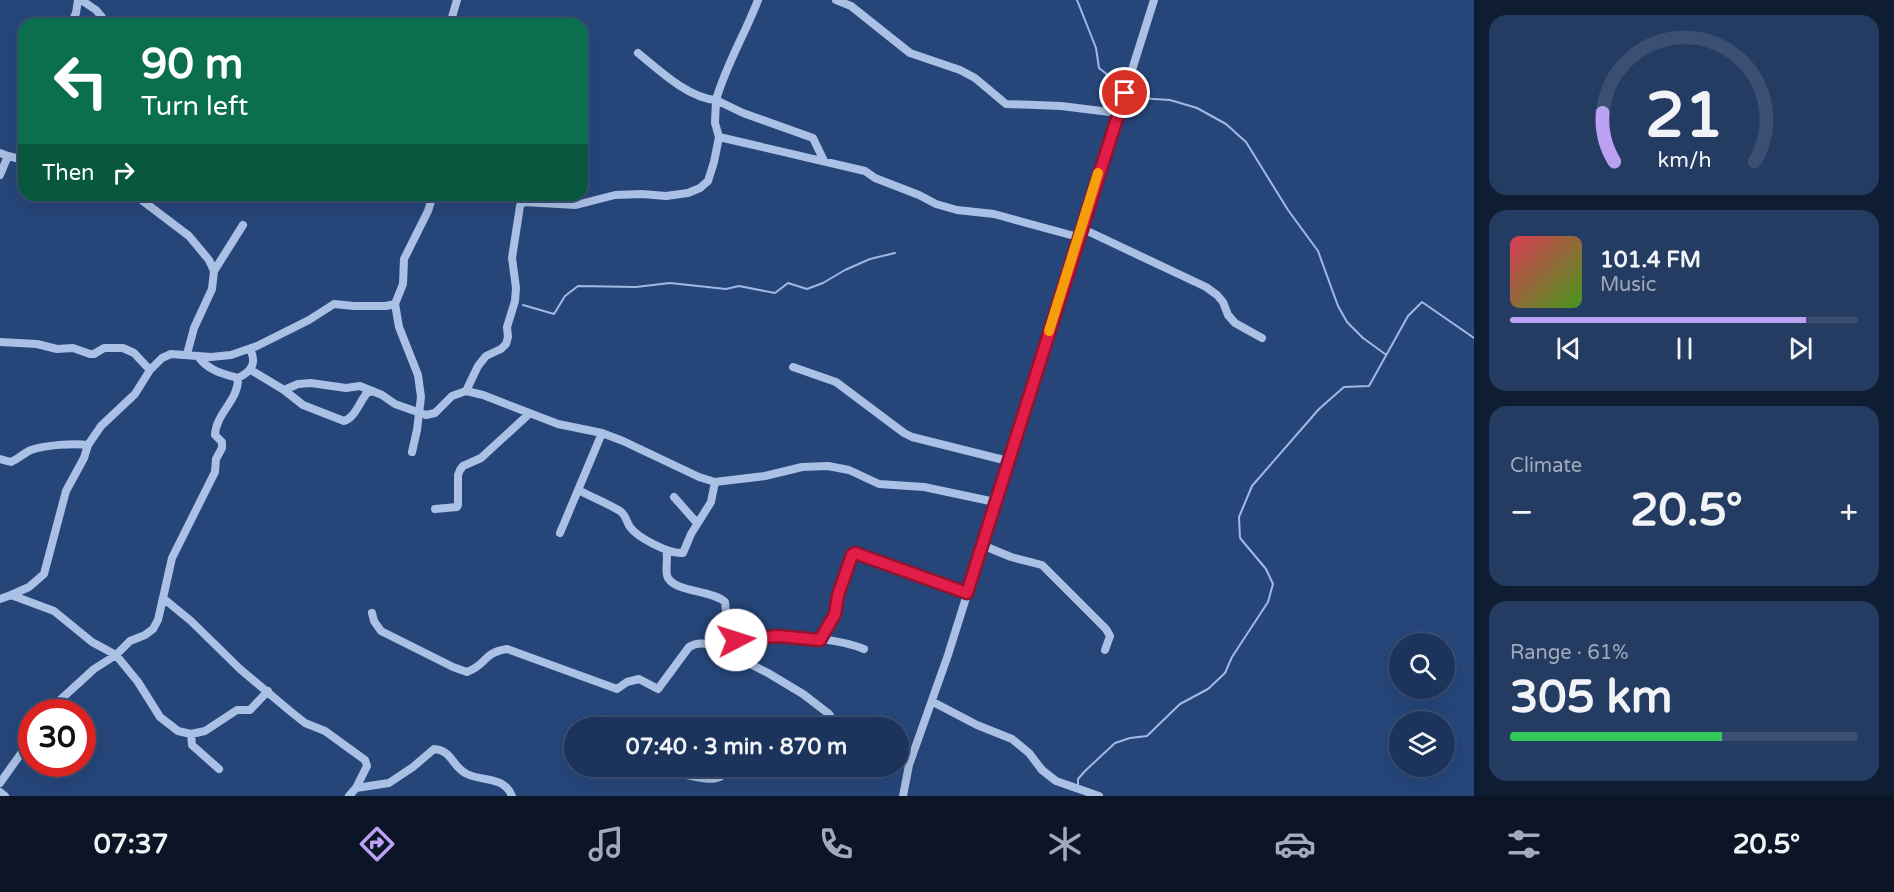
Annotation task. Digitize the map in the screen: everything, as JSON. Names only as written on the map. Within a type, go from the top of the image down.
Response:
[{"type":"street","points":[[74,18],[79,0],[96,10],[103,18]]},
{"type":"street","points":[[452,18],[457,0]]},
{"type":"street","points":[[466,391],[478,366],[486,356],[501,349],[508,337],[507,327],[515,301],[516,288],[512,258],[520,206],[523,202],[576,205],[615,195],[666,196],[688,193],[700,188],[708,181],[719,137],[715,123],[716,100],[728,65],[735,55],[758,0]]},
{"type":"street","points":[[836,0],[851,6],[910,53],[960,70],[975,78],[1006,104],[1061,106],[1118,113]]},
{"type":"street","points":[[909,765],[933,702],[1154,0]]},
{"type":"street","points":[[638,52],[674,83],[707,99],[716,100],[743,113],[813,138],[824,161]]},
{"type":"street","points":[[719,137],[865,171],[890,185],[946,207],[994,214],[1078,237]]},
{"type":"street","points":[[0,153],[18,158]]},
{"type":"street","points":[[0,175],[8,156]]},
{"type":"street","points":[[143,201],[189,237],[209,260],[214,271]]},
{"type":"street","points":[[412,452],[421,398],[418,375],[399,327],[395,304],[403,284],[404,259],[431,201]]},
{"type":"street","points":[[187,354],[194,328],[212,289],[214,271],[243,225]]},
{"type":"street","points":[[1081,228],[1206,287],[1223,302],[1228,315],[1235,323],[1262,338]]},
{"type":"street","points":[[0,599],[29,587],[44,574],[66,491],[84,458],[88,445],[101,426],[135,394],[150,370],[162,358],[171,354],[211,357],[231,355],[250,349],[309,320],[334,304],[386,306],[395,304]]},
{"type":"street","points":[[0,342],[37,344],[57,349],[74,348],[90,354],[104,348],[123,348],[134,353],[150,370]]},
{"type":"street","points":[[198,356],[212,369],[223,375],[238,378],[251,370],[254,360],[250,349]]},
{"type":"street","points":[[793,367],[837,382],[912,437],[1008,461]]},
{"type":"street","points":[[251,370],[284,390],[303,405],[344,421],[352,416],[367,393],[373,391]]},
{"type":"street","points":[[61,699],[130,641],[146,635],[158,620],[172,558],[215,472],[216,459],[222,448],[222,442],[215,435],[215,429],[219,418],[239,387],[238,378]]},
{"type":"street","points":[[284,390],[298,384],[311,383],[346,388],[360,386],[395,404],[426,415],[435,413],[452,396],[466,391],[483,395],[558,424],[602,433],[715,482],[765,476],[802,467],[828,466],[849,470],[879,484],[924,487],[995,502]]},
{"type":"street","points":[[435,509],[457,507],[458,475],[463,466],[481,458],[529,414]]},
{"type":"street","points":[[560,533],[602,433]]},
{"type":"street","points":[[0,459],[11,462],[29,451],[44,447],[68,446],[74,443],[88,445]]},
{"type":"street","points":[[578,490],[623,513],[628,525],[637,535],[666,550],[683,553],[697,523],[711,502],[715,482]]},
{"type":"street","points":[[674,497],[697,523]]},
{"type":"street","points":[[982,545],[1042,566],[1106,629],[1110,636],[1105,650]]},
{"type":"street","points":[[666,550],[668,556],[666,575],[669,581],[676,586],[712,595],[725,602],[723,639],[717,647]]},
{"type":"street","points":[[820,640],[835,614],[838,595],[852,555],[855,553],[967,593]]},
{"type":"street","points":[[11,595],[54,610],[92,642],[116,655],[138,682],[160,717],[178,731],[191,734],[205,730],[237,710],[250,710],[268,691]]},
{"type":"street","points":[[163,598],[206,635],[240,669],[305,723],[325,731],[364,760],[367,766],[356,788],[349,796]]},
{"type":"street","points":[[372,613],[381,631],[467,672],[480,666],[494,651],[507,649],[617,689],[627,682],[639,679],[657,689],[690,647],[704,643],[717,647],[795,689],[831,717]]},
{"type":"street","points":[[723,639],[778,636],[849,643],[864,649]]},
{"type":"street","points":[[933,702],[1011,739],[1029,753],[1042,770],[1056,781],[1100,796]]},
{"type":"street","points":[[191,734],[192,745],[219,769]]},
{"type":"street","points":[[356,788],[389,783],[434,749],[438,749],[450,755],[463,772],[503,783],[509,788],[512,796]]},
{"type":"street","points":[[0,783],[18,758]]},
{"type":"street","points":[[702,777],[718,779],[724,777]]},
{"type":"street","points":[[903,796],[907,777]]},
{"type":"street","points":[[0,792],[5,796]]},
{"type":"waterway","points":[[1077,0],[1096,48],[1099,68],[1123,87]]},
{"type":"waterway","points":[[1128,91],[1137,98],[1170,100],[1197,108],[1226,124],[1246,142],[1288,210],[1318,251],[1338,306],[1347,322],[1363,338],[1385,354]]},
{"type":"waterway","points":[[523,305],[554,314],[565,296],[578,286],[636,287],[670,283],[726,289],[739,286],[775,293],[788,283],[807,289],[870,259],[895,253]]},
{"type":"waterway","points":[[1078,785],[1078,779],[1085,771],[1115,743],[1147,736],[1180,704],[1208,689],[1225,673],[1232,657],[1268,602],[1273,584],[1266,569],[1240,538],[1239,517],[1252,486],[1319,409],[1344,387],[1369,386],[1408,316],[1422,302],[1474,338]]},
{"type":"slow traffic","points":[[1049,331],[1098,173]]},
{"type":"route","points":[[736,640],[778,636],[820,640],[835,614],[838,595],[852,555],[855,553],[967,593],[1125,93]]}]
